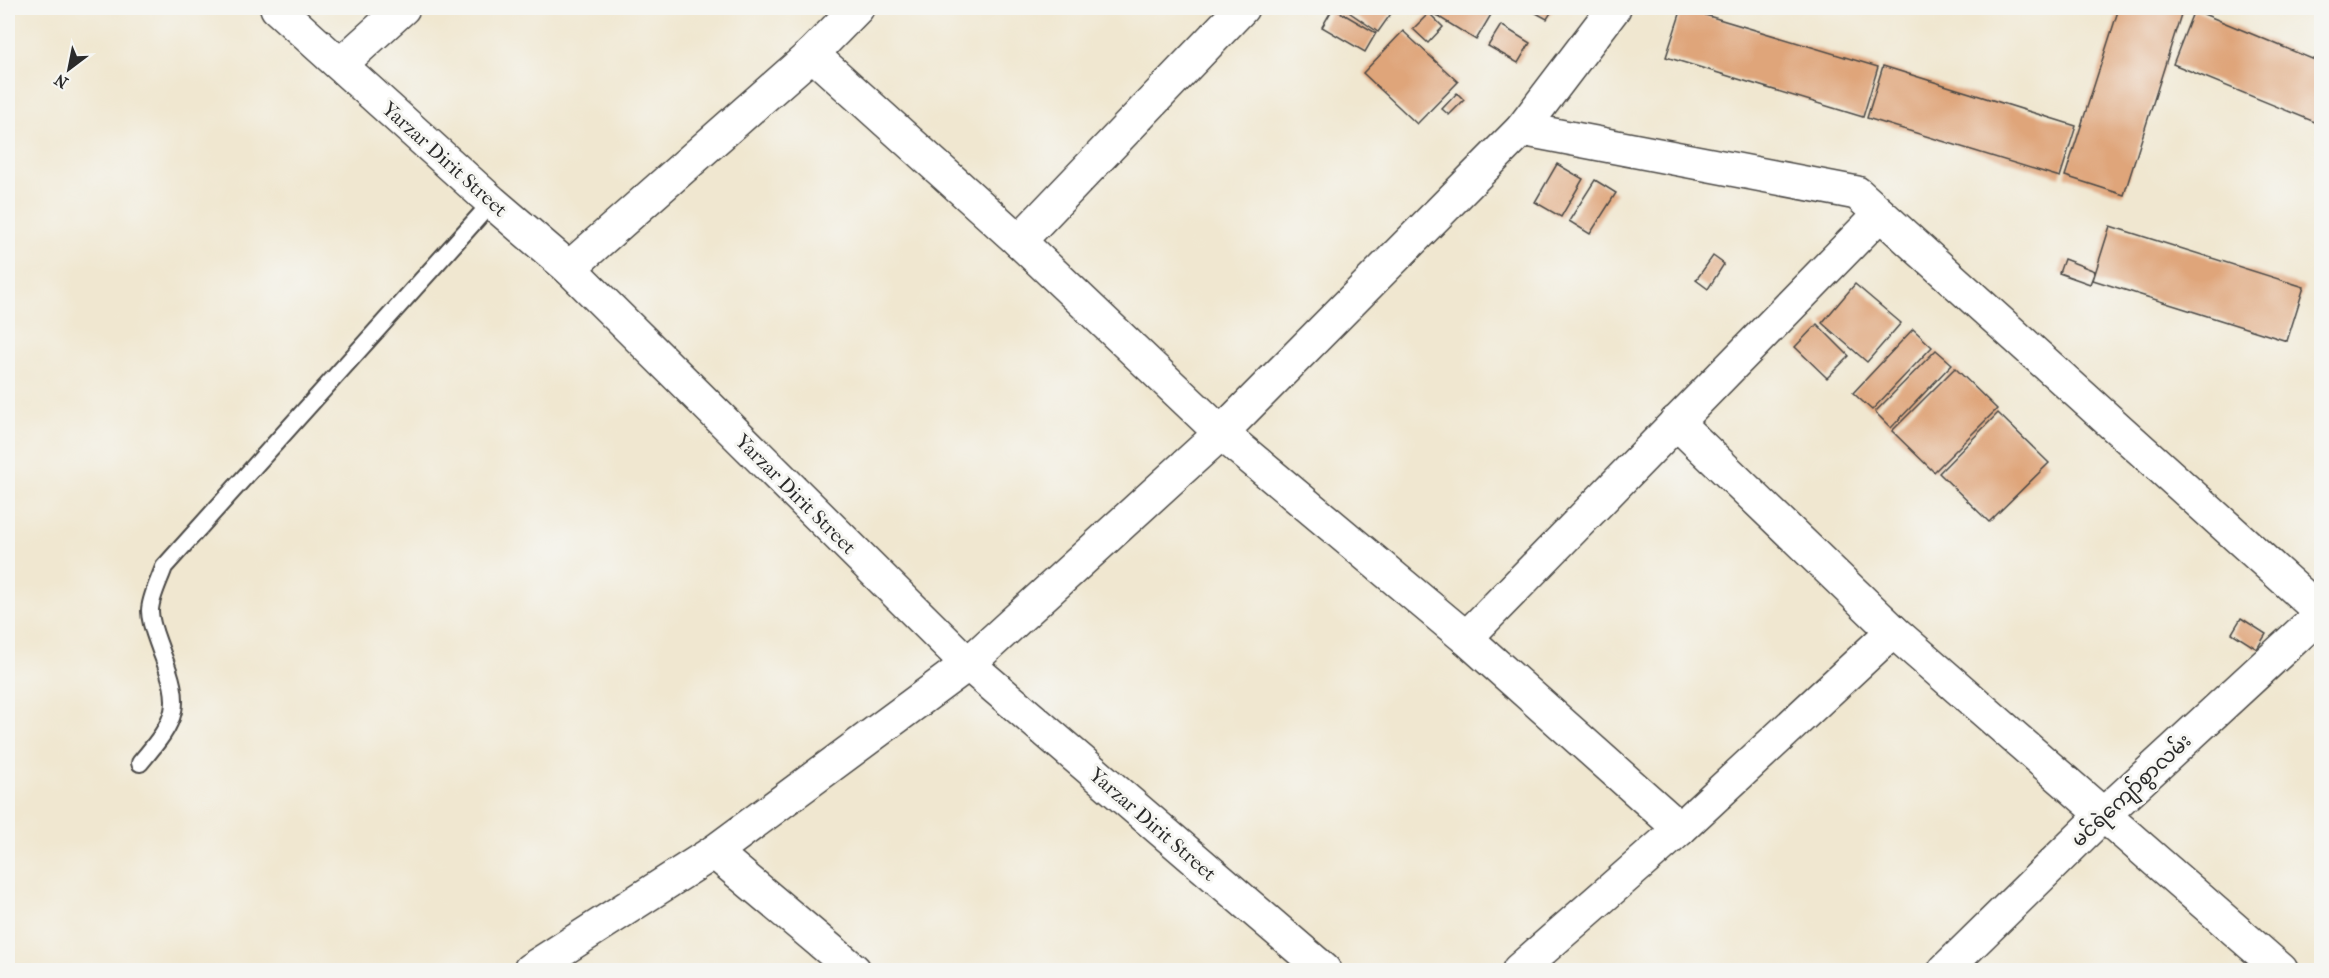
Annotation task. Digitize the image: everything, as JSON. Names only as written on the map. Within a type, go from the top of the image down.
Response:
[{"type":"street","name":"Yarzar Dirit Street","points":[[277,8],[492,202],[569,268],[968,664],[1324,970]]},
{"type":"street","points":[[341,64],[403,8]]},
{"type":"street","points":[[569,268],[812,54],[857,8]]},
{"type":"street","points":[[1019,241],[1242,8]]},
{"type":"street","points":[[530,970],[714,852],[968,664],[1221,433],[1522,129],[1614,8]]},
{"type":"street","points":[[812,54],[1019,241],[1221,433],[1466,638],[1680,829]]},
{"type":"street","points":[[1522,129],[1857,194],[2322,613]]},
{"type":"street","points":[[1466,638],[1880,214]]},
{"type":"street","points":[[1676,422],[1893,631],[2281,970]]},
{"type":"street","name":"မင်ရဲကျော်စွာလမ်း","points":[[1945,970],[2103,814],[2322,613]]},
{"type":"street","points":[[1519,970],[1680,829],[1893,631]]},
{"type":"street","points":[[714,852],[854,970]]},
{"type":"lane","points":[[140,763],[163,735],[176,707],[172,680],[156,636],[150,610],[164,567],[492,202]]},
{"type":"building","points":[[1333,8],[1376,33],[1365,52],[1322,27]]},
{"type":"building","points":[[1343,8],[1395,8],[1378,32]]},
{"type":"building","points":[[1438,8],[1495,8],[1476,40],[1434,14]]},
{"type":"building","points":[[1527,8],[1554,8],[1547,19]]},
{"type":"building","points":[[1682,8],[1878,67],[1863,117],[1666,57]]},
{"type":"building","points":[[2119,8],[2183,8],[2124,195],[2065,176]]},
{"type":"building","points":[[2194,10],[2322,63],[2322,125],[2173,64]]},
{"type":"building","points":[[1429,13],[1443,27],[1428,43],[1413,29]]},
{"type":"building","points":[[1501,25],[1530,43],[1518,63],[1488,46]]},
{"type":"building","points":[[1403,31],[1458,82],[1417,124],[1363,73]]},
{"type":"building","points":[[1883,66],[2076,126],[2060,177],[1867,118]]},
{"type":"building","points":[[1457,93],[1464,100],[1449,115],[1442,109]]},
{"type":"building","points":[[1557,164],[1583,179],[1561,217],[1535,202]]},
{"type":"building","points":[[1595,180],[1616,193],[1590,234],[1569,221]]},
{"type":"building","points":[[2110,226],[2304,287],[2287,341],[2093,280]]},
{"type":"building","points":[[1713,256],[1724,264],[1708,289],[1696,280]]},
{"type":"building","points":[[2064,259],[2095,271],[2090,284],[2059,273]]},
{"type":"building","points":[[1855,284],[1901,323],[1867,362],[1822,323]]},
{"type":"building","points":[[1817,324],[1849,356],[1827,378],[1795,347]]},
{"type":"building","points":[[1913,329],[1932,347],[1872,410],[1853,393]]},
{"type":"building","points":[[1936,350],[1952,364],[1891,428],[1875,412]]},
{"type":"building","points":[[1955,368],[1997,409],[1934,472],[1892,431]]},
{"type":"building","points":[[1998,413],[2049,463],[1989,522],[1939,473]]},
{"type":"building","points":[[2241,618],[2266,634],[2257,649],[2232,633]]}]
